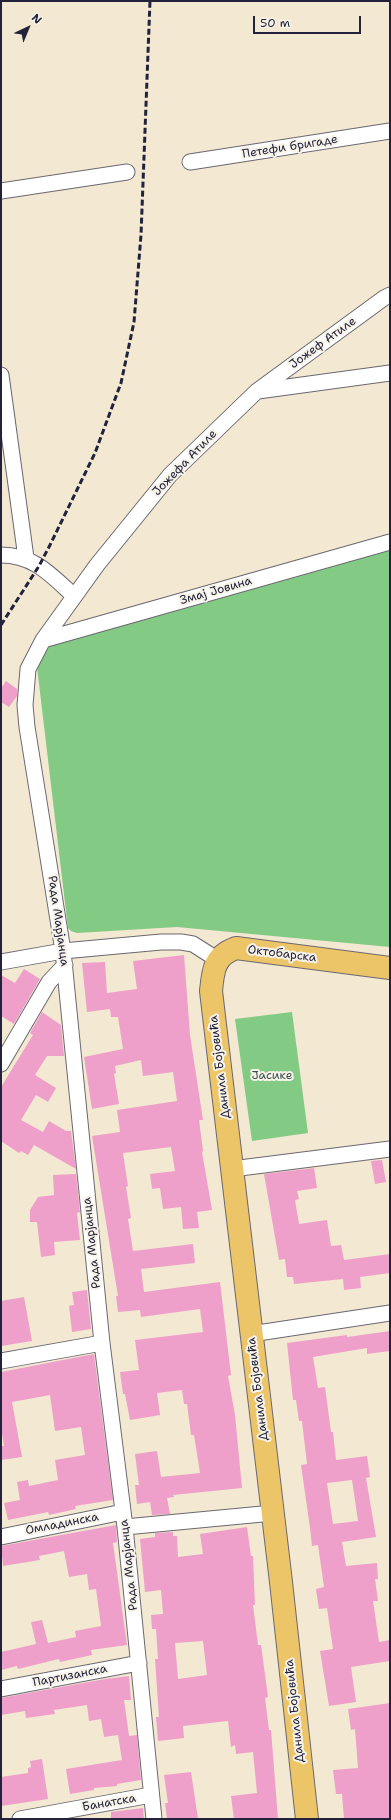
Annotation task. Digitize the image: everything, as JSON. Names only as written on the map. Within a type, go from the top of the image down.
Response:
[{"type":"main road","name":"Октобарска","points":[[218,960],[224,954],[236,948],[390,968]]},
{"type":"main road","name":"Данила Бојовића","points":[[218,960],[213,969],[211,991],[273,1513],[306,1819]]},
{"type":"street","name":"Петефи бригаде","points":[[190,162],[390,131]]},
{"type":"street","points":[[1,191],[127,172]]},
{"type":"street","name":"Јожеф Атиле","points":[[257,392],[390,295]]},
{"type":"street","points":[[257,392],[390,373]]},
{"type":"street","points":[[1,375],[26,558]]},
{"type":"street","name":"Јожефа Атиле","points":[[28,669],[43,640],[74,596],[97,565],[170,475],[257,392]]},
{"type":"street","name":"Змај Јовина","points":[[43,640],[390,542]]},
{"type":"street","points":[[1,555],[26,558],[47,571],[74,596]]},
{"type":"street","name":"Рада Марјанца","points":[[28,669],[26,699],[27,727],[64,958],[102,1343],[125,1527],[154,1819]]},
{"type":"street","points":[[1,962],[64,958],[160,942],[181,942],[193,944],[218,960]]},
{"type":"street","points":[[1,1064],[64,958]]},
{"type":"street","points":[[232,1169],[390,1149]]},
{"type":"street","points":[[251,1334],[390,1313]]},
{"type":"street","points":[[1,1361],[102,1343]]},
{"type":"street","name":"Омладинска","points":[[1,1537],[123,1512]]},
{"type":"street","points":[[125,1527],[273,1513]]},
{"type":"street","name":"Партизанска","points":[[1,1689],[139,1663]]},
{"type":"street","name":"Банатска","points":[[20,1819],[151,1795]]},
{"type":"green space","points":[[385,548],[390,551],[390,947],[177,927],[77,933],[71,931],[68,928],[37,667],[52,642]]},
{"type":"green space","name":"Јасике","points":[[292,1012],[308,1133],[252,1141],[235,1019]]},
{"type":"building","points":[[6,681],[17,689],[17,696],[9,707],[1,702],[1,688]]},
{"type":"building","points":[[184,955],[190,1035],[203,1120],[199,1120],[202,1152],[212,1210],[197,1212],[199,1228],[183,1229],[181,1207],[163,1209],[160,1188],[152,1189],[150,1174],[175,1171],[171,1147],[123,1153],[131,1218],[128,1219],[133,1251],[193,1244],[195,1263],[141,1269],[144,1292],[220,1282],[231,1375],[228,1376],[235,1415],[242,1488],[173,1495],[174,1497],[167,1498],[170,1514],[152,1515],[150,1502],[137,1504],[135,1485],[139,1485],[135,1454],[157,1451],[161,1477],[200,1473],[194,1435],[191,1435],[187,1404],[184,1404],[182,1390],[157,1393],[160,1415],[130,1420],[125,1394],[123,1394],[120,1372],[139,1370],[135,1340],[203,1332],[200,1309],[141,1317],[140,1310],[118,1312],[116,1296],[118,1296],[92,1136],[120,1132],[117,1110],[177,1101],[173,1072],[143,1076],[141,1060],[115,1066],[116,1073],[114,1074],[119,1104],[92,1109],[84,1057],[123,1049],[118,1017],[111,1017],[110,1009],[87,1012],[82,963],[105,962],[107,993],[137,989],[133,961]]},
{"type":"building","points":[[24,969],[40,979],[14,1024],[1,1016],[1,975],[15,983]]},
{"type":"building","points":[[42,1012],[61,1025],[64,1056],[47,1056],[35,1075],[56,1088],[48,1102],[36,1095],[21,1120],[43,1132],[49,1121],[66,1131],[71,1131],[76,1169],[34,1145],[28,1155],[21,1151],[19,1153],[1,1141],[1,1087],[33,1035],[30,1033]]},
{"type":"building","points":[[382,1160],[386,1182],[375,1184],[371,1161]]},
{"type":"building","points":[[314,1168],[317,1188],[297,1191],[299,1199],[295,1200],[299,1224],[327,1220],[331,1246],[341,1245],[344,1260],[390,1254],[390,1273],[360,1277],[361,1288],[344,1290],[343,1279],[294,1284],[293,1277],[287,1277],[285,1259],[279,1260],[264,1174]]},
{"type":"building","points":[[76,1174],[80,1212],[77,1213],[80,1240],[54,1242],[55,1255],[41,1257],[37,1222],[30,1222],[30,1210],[38,1197],[54,1195],[53,1175]]},
{"type":"building","points":[[87,1290],[91,1329],[72,1332],[69,1306],[74,1305],[72,1292]]},
{"type":"building","points":[[24,1297],[32,1341],[1,1346],[1,1301]]},
{"type":"building","points":[[390,1331],[390,1351],[367,1354],[367,1348],[313,1357],[318,1388],[325,1387],[331,1432],[333,1432],[336,1460],[367,1456],[370,1477],[366,1478],[376,1537],[342,1542],[346,1566],[377,1563],[378,1579],[375,1579],[378,1601],[373,1601],[379,1642],[390,1640],[390,1661],[351,1667],[356,1702],[329,1706],[320,1651],[333,1649],[327,1608],[319,1609],[316,1589],[324,1587],[318,1545],[312,1546],[301,1465],[307,1464],[302,1421],[299,1421],[296,1400],[293,1400],[287,1343],[347,1335],[347,1337]],"holes":[[[352,1480],[358,1521],[333,1524],[327,1483]]]},
{"type":"building","points":[[94,1354],[113,1500],[75,1506],[76,1509],[49,1515],[48,1512],[8,1520],[4,1503],[20,1500],[17,1482],[28,1480],[29,1486],[58,1480],[55,1460],[85,1455],[81,1427],[55,1431],[50,1395],[12,1402],[22,1457],[1,1460],[1,1446],[4,1446],[1,1428],[1,1372]]},
{"type":"building","points":[[116,1525],[117,1542],[113,1543],[127,1645],[91,1650],[92,1655],[60,1662],[59,1659],[18,1669],[17,1666],[1,1670],[1,1652],[36,1644],[31,1622],[42,1620],[48,1643],[76,1637],[75,1631],[101,1626],[96,1589],[89,1590],[87,1574],[69,1577],[64,1551],[39,1556],[40,1560],[3,1566],[1,1546]]},
{"type":"building","points":[[247,1527],[251,1556],[253,1556],[255,1605],[253,1605],[258,1645],[261,1645],[268,1697],[265,1698],[269,1730],[271,1730],[278,1819],[234,1819],[231,1796],[257,1793],[253,1752],[236,1754],[235,1745],[231,1747],[228,1721],[183,1726],[184,1738],[158,1741],[156,1717],[159,1717],[155,1659],[158,1659],[156,1629],[152,1629],[151,1615],[163,1614],[161,1590],[145,1592],[140,1539],[155,1537],[155,1533],[173,1532],[173,1536],[177,1536],[178,1557],[203,1554],[200,1534]],"holes":[[[203,1641],[207,1675],[178,1679],[175,1643]]]},
{"type":"building","points":[[129,1676],[131,1700],[124,1700],[129,1736],[137,1735],[141,1780],[117,1784],[117,1786],[94,1788],[94,1790],[70,1794],[66,1769],[122,1760],[118,1735],[104,1737],[101,1719],[89,1721],[87,1705],[54,1710],[55,1714],[26,1718],[25,1711],[1,1715],[1,1698]]},
{"type":"building","points":[[390,1703],[390,1819],[344,1819],[342,1794],[336,1794],[333,1770],[358,1768],[355,1729],[351,1730],[348,1709]]},
{"type":"building","points":[[42,1759],[48,1799],[1,1806],[1,1777],[28,1773],[28,1768],[31,1767],[30,1761]]},
{"type":"building","points":[[191,1772],[198,1819],[167,1819],[165,1803],[168,1803],[164,1775]]},
{"type":"building","points":[[143,1808],[144,1819],[111,1819],[111,1812]]},
{"type":"railway","points":[[1,625],[39,566],[50,545],[95,453],[121,383],[134,322],[141,235],[150,1]]}]
